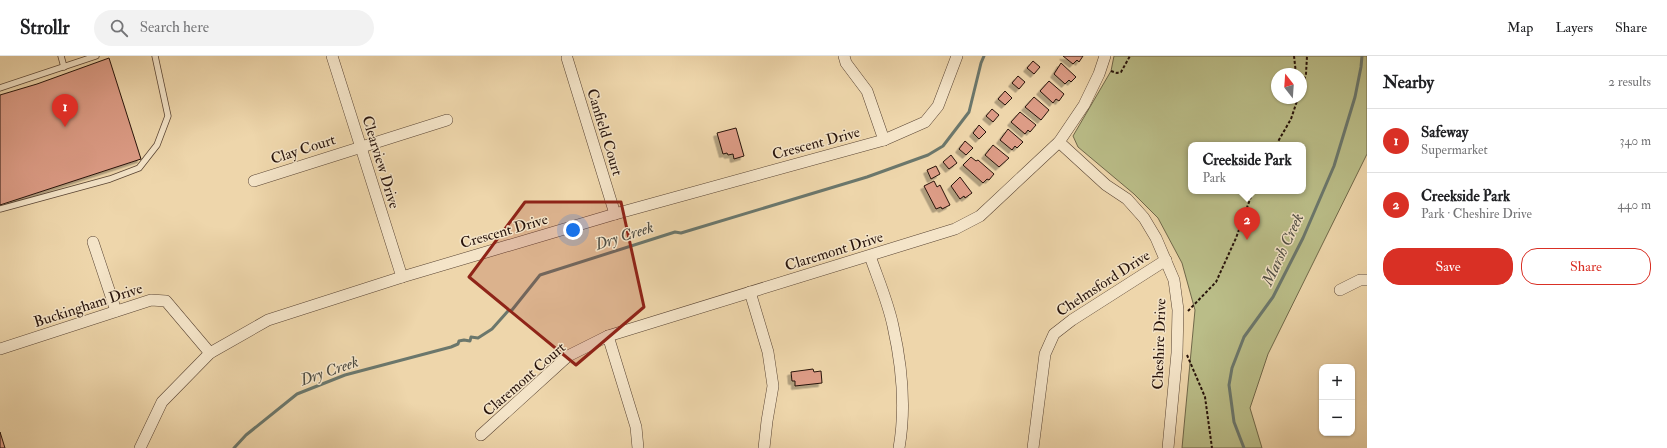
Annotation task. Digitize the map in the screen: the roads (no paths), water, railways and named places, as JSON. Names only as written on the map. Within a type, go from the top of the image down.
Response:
[{"type":"street","name":"Clearview Drive","points":[[332,56],[402,277]]},
{"type":"street","points":[[844,56],[846,63],[867,91],[884,140]]},
{"type":"street","name":"Crescent Drive","points":[[140,448],[162,402],[210,353],[268,320],[402,277],[615,214],[884,140],[925,122],[938,106],[957,56]]},
{"type":"street","name":"Claremont Drive","points":[[608,336],[955,230],[980,216],[1059,142],[1084,105],[1101,69],[1105,56]]},
{"type":"street","name":"Canfield Court","points":[[567,58],[615,214]]},
{"type":"street","name":"Clay Court","points":[[254,181],[360,146],[447,120]]},
{"type":"street","name":"Cheshire Drive","points":[[1059,142],[1106,185],[1127,199],[1144,218],[1156,238],[1174,280],[1178,310],[1177,353],[1168,448]]},
{"type":"street","points":[[93,242],[116,311]]},
{"type":"street","points":[[870,256],[893,325],[902,380],[902,432],[899,448]]},
{"type":"street","name":"Chelmsford Drive","points":[[1033,448],[1045,354],[1054,334],[1072,320],[1166,260]]},
{"type":"street","points":[[1340,290],[1360,280],[1367,280]]},
{"type":"street","points":[[750,292],[768,352],[773,386],[764,448]]},
{"type":"street","name":"Buckingham Drive","points":[[0,349],[151,300],[166,302],[210,353]]},
{"type":"street","points":[[608,336],[636,426],[638,448]]},
{"type":"street","name":"Claremont Court","points":[[482,435],[568,356],[608,336]]},
{"type":"lane","points":[[61,56],[64,67]]},
{"type":"lane","points":[[0,88],[96,56]]},
{"type":"lane","points":[[0,209],[110,180],[139,168],[157,145],[168,116],[155,56]]},
{"type":"waterway","name":"Dry Creek","points":[[234,448],[246,435],[297,394],[345,375],[451,347],[458,344],[459,341],[470,341],[471,337],[478,338],[492,329],[508,311],[512,310],[540,275],[675,232],[681,233],[867,177],[928,155],[943,146],[969,112],[984,56]]},
{"type":"waterway","name":"Marsh Creek","points":[[1244,448],[1234,422],[1229,385],[1232,368],[1244,337],[1273,297],[1303,238],[1334,166],[1355,97],[1362,56]]},
{"type":"place","name":"Safeway","points":[[65,127]]},
{"type":"place","name":"Creekside Park","points":[[1247,240]]}]
